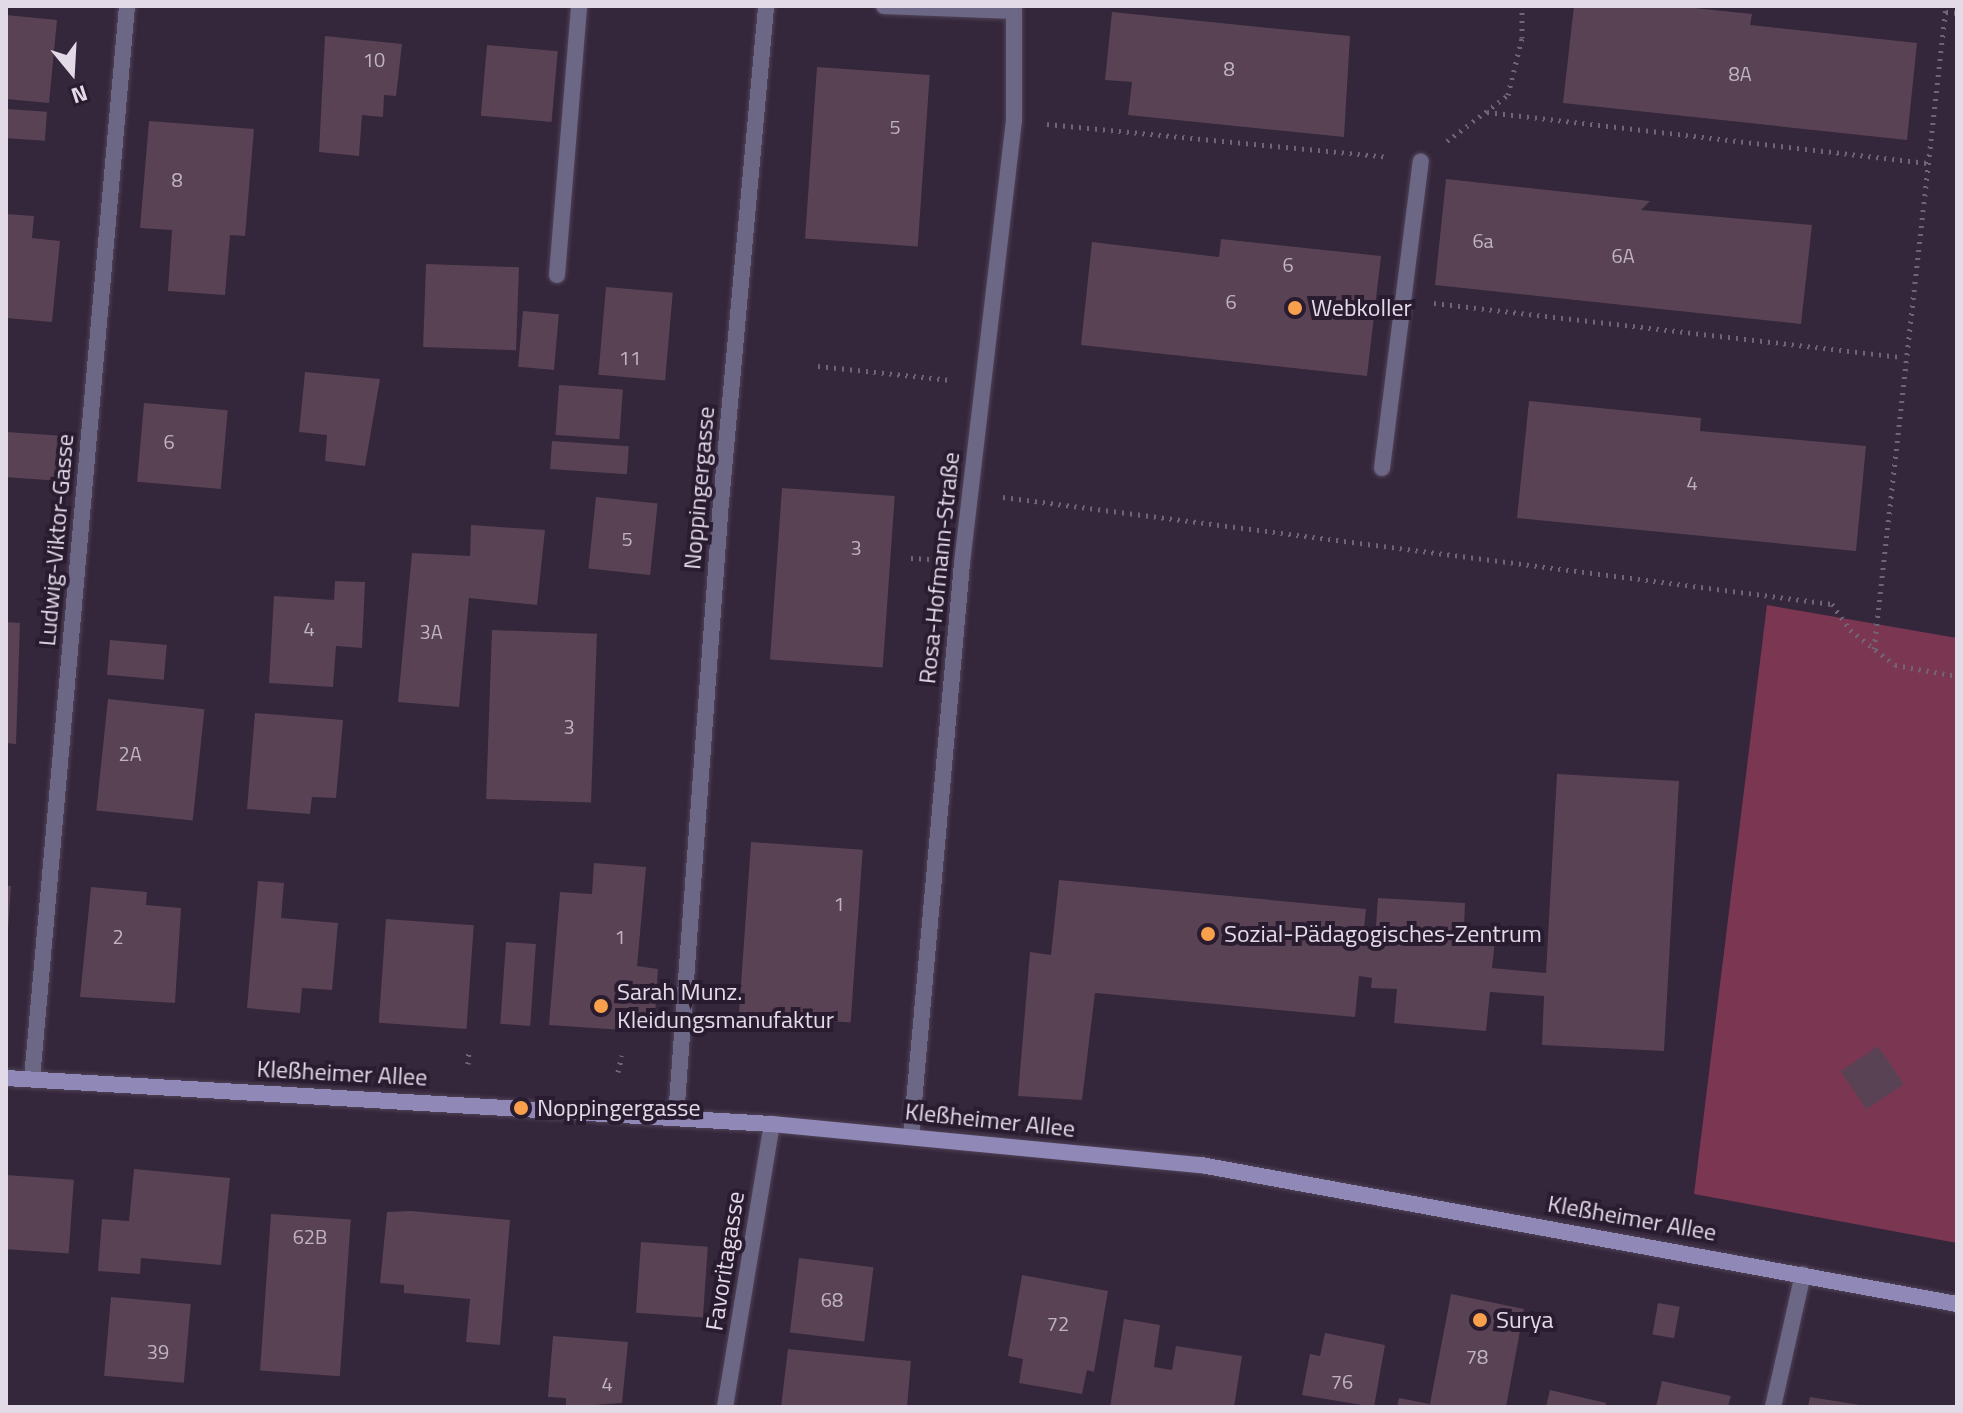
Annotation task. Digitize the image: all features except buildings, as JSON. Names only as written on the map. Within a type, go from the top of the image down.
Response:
[{"type":"street","name":"Ludwig-Viktor-Gasse","points":[[32,1079],[127,6]]},
{"type":"street","points":[[557,275],[579,6]]},
{"type":"street","name":"Noppingergasse","points":[[676,1117],[721,502],[766,6]]},
{"type":"street","points":[[884,6],[1013,8]]},
{"type":"street","name":"Rosa-Hofmann-Straße","points":[[911,1136],[970,493],[1014,121],[1013,8]]},
{"type":"street","points":[[1382,468],[1421,161]]},
{"type":"street","name":"Kleßheimer Allee","points":[[6,1078],[676,1117],[911,1136],[1201,1165],[1957,1304]]},
{"type":"street","name":"Favoritagasse","points":[[725,1407],[772,1124]]},
{"type":"street","points":[[1773,1407],[1803,1274]]},
{"type":"path","points":[[1014,121],[1421,161],[1508,95],[1522,38],[1522,6]]},
{"type":"path","points":[[1874,649],[1902,357],[1946,9],[1957,13]]},
{"type":"path","points":[[1486,112],[1927,163]]},
{"type":"path","points":[[1403,300],[1902,357]]},
{"type":"path","points":[[818,366],[983,383]]},
{"type":"path","points":[[970,493],[1832,604],[1850,630],[1895,665],[1957,676]]},
{"type":"path","points":[[468,1064],[469,1049]]},
{"type":"path","points":[[618,1072],[622,1055]]},
{"type":"shaded area","points":[[1767,605],[1957,638],[1957,1243],[1694,1194]]},
{"type":"place","name":"Webkoller","points":[[1295,308]]},
{"type":"place","name":"Sozial-Pädagogisches-Zentrum","points":[[1208,934]]},
{"type":"place","name":"Sarah Munz. Kleidungsmanufaktur","points":[[601,1006]]},
{"type":"place","name":"Noppingergasse","points":[[521,1108]]},
{"type":"place","name":"Surya","points":[[1480,1320]]}]
